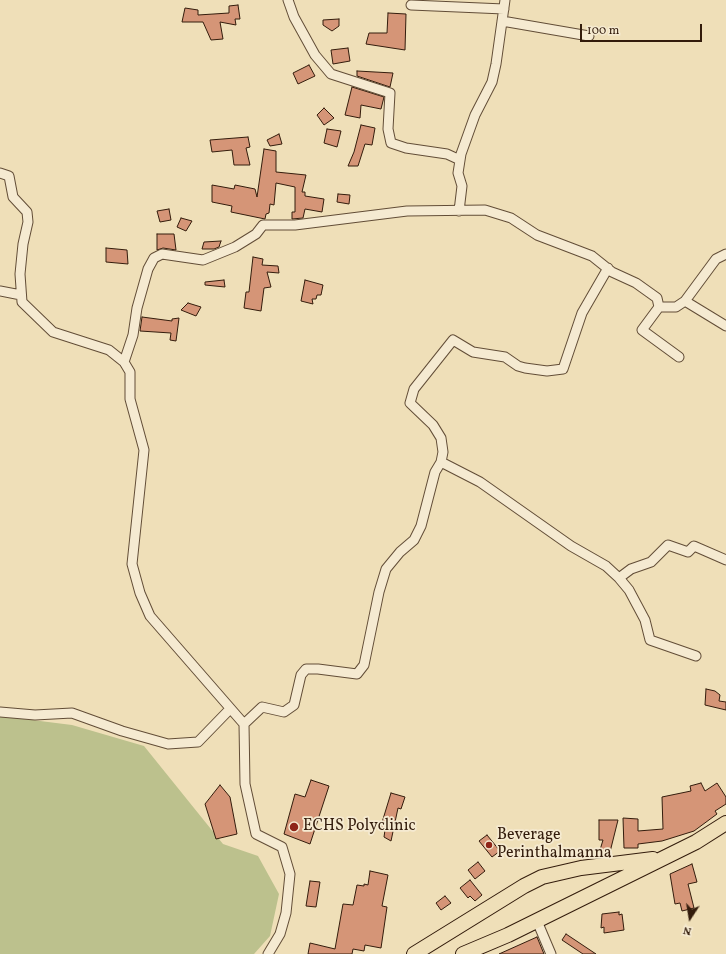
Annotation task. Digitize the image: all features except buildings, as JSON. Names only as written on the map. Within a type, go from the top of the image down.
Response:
[{"type":"highway","points":[[463,954],[537,921],[696,842],[726,823]]},
{"type":"highway","points":[[414,954],[524,886],[542,877],[580,868],[661,859]]},
{"type":"street","points":[[288,0],[294,16],[315,55],[331,74],[390,93],[388,129],[391,143],[406,148],[447,154],[460,160]]},
{"type":"street","points":[[411,5],[505,4],[492,82],[470,128],[460,160],[458,173],[462,186],[459,211]]},
{"type":"street","points":[[502,21],[589,36]]},
{"type":"street","points":[[0,173],[9,176],[13,197],[25,208],[27,212],[28,222],[23,244],[20,274],[22,302],[54,332],[109,350],[124,362],[130,372],[130,399],[144,450],[132,564],[138,586],[150,616],[244,724],[245,784],[256,834],[282,847],[290,874],[286,913],[280,934],[268,954]]},
{"type":"street","points":[[124,362],[133,335],[137,308],[148,269],[154,258],[162,254],[203,260],[235,247],[256,234],[263,225],[295,225],[408,211],[485,210],[511,218],[537,235],[592,256],[608,268],[647,290],[657,298],[659,307],[642,330],[679,358]]},
{"type":"street","points":[[659,307],[676,307],[685,301],[716,259],[726,254]]},
{"type":"street","points":[[244,724],[262,707],[284,712],[294,705],[301,675],[306,669],[357,674],[364,665],[379,592],[386,569],[400,552],[414,540],[421,526],[435,472],[443,452],[441,438],[434,425],[410,403],[414,389],[453,340],[473,352],[505,357],[518,366],[525,368],[547,371],[563,369],[582,313],[608,268]]},
{"type":"street","points":[[0,291],[22,295]]},
{"type":"street","points":[[685,301],[726,326]]},
{"type":"street","points":[[440,462],[480,482],[571,546],[606,566],[620,578],[629,590],[645,620],[650,640],[696,656]]},
{"type":"street","points":[[620,578],[631,569],[651,562],[668,545],[688,552],[694,546],[726,560]]},
{"type":"street","points":[[0,712],[35,715],[72,713],[122,731],[168,744],[198,742],[230,708]]},
{"type":"street","points":[[537,921],[551,954]]},
{"type":"green space","points":[[0,716],[72,725],[144,746],[223,844],[258,856],[279,894],[270,936],[254,954],[0,954]]},
{"type":"place","name":"ECHS Polyclinic","points":[[294,827]]},
{"type":"place","name":"Beverage Perinthalmanna","points":[[489,845]]}]
